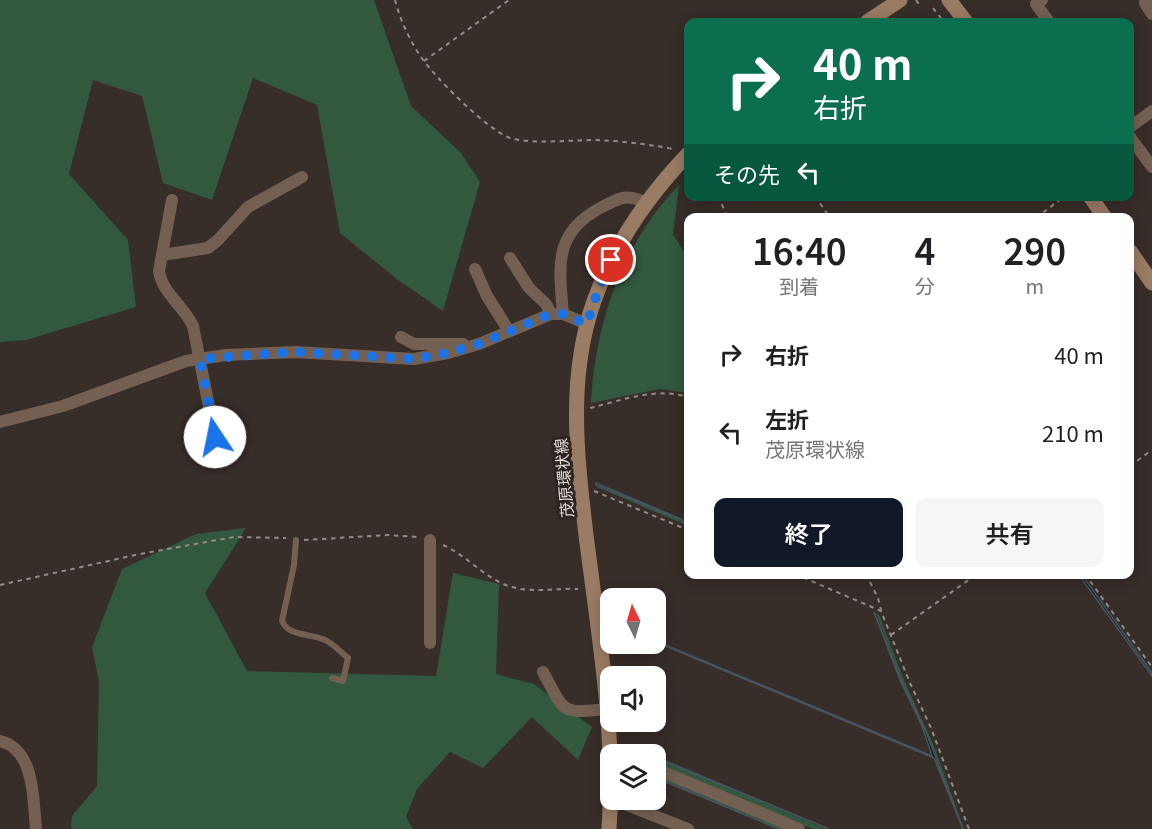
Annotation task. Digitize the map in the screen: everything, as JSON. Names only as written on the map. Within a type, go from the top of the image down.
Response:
[{"type":"main road","points":[[873,18],[900,0]]},
{"type":"main road","points":[[950,0],[963,18]]},
{"type":"main road","name":"茂原環状線","points":[[602,666],[580,481],[576,411],[579,368],[587,324],[611,260],[645,202],[684,152]]},
{"type":"main road","points":[[1134,257],[1152,283]]},
{"type":"main road","name":"茂原環状線","points":[[609,829],[611,810]]},
{"type":"street","points":[[1042,0],[1036,4],[1046,18]]},
{"type":"street","points":[[1149,0],[1145,3],[1152,14]]},
{"type":"street","points":[[1134,124],[1152,111]]},
{"type":"street","points":[[1134,142],[1152,167]]},
{"type":"street","points":[[162,255],[208,248],[248,207],[302,177]]},
{"type":"street","points":[[557,314],[560,262],[566,241],[573,229],[590,214],[621,197],[634,197],[645,202]]},
{"type":"street","points":[[172,200],[159,271],[160,281],[189,318],[200,359],[215,437]]},
{"type":"street","points":[[510,258],[529,288],[557,314],[587,324]]},
{"type":"street","points":[[475,269],[509,332]]},
{"type":"street","points":[[0,422],[63,406],[186,361],[295,352],[414,359],[479,344],[557,314]]},
{"type":"street","points":[[401,337],[414,344],[479,344]]},
{"type":"street","points":[[430,540],[430,642]]},
{"type":"street","points":[[543,672],[561,706],[570,711],[600,710]]},
{"type":"street","points":[[0,741],[9,743],[18,750],[25,762],[30,779],[36,829]]},
{"type":"street","points":[[666,773],[799,829]]},
{"type":"street","points":[[640,810],[688,829]]},
{"type":"lane","points":[[296,540],[294,565],[282,621],[285,627],[292,632],[326,640],[348,658],[343,681],[332,678]]},
{"type":"path","points":[[395,0],[410,39],[424,61],[453,93],[493,129],[511,138],[537,141],[598,140],[649,145],[684,152]]},
{"type":"path","points":[[424,61],[509,0]]},
{"type":"path","points":[[916,0],[920,6]]},
{"type":"path","points":[[933,8],[941,18]]},
{"type":"path","points":[[1043,213],[1058,201]]},
{"type":"path","points":[[576,411],[645,394],[662,393],[684,396]]},
{"type":"path","points":[[1134,463],[1152,450]]},
{"type":"path","points":[[580,481],[593,490],[684,528]]},
{"type":"path","points":[[807,579],[881,611]]},
{"type":"path","points":[[868,579],[910,683],[931,728],[969,829]]},
{"type":"path","points":[[891,635],[970,579]]},
{"type":"path","points":[[1089,579],[1152,667]]},
{"type":"green space","points":[[0,0],[374,0],[411,106],[461,153],[480,182],[443,311],[398,280],[340,233],[317,105],[253,78],[212,200],[163,183],[142,96],[93,80],[69,174],[128,240],[136,307],[26,340],[0,342]]},
{"type":"green space","points":[[679,185],[673,235],[684,251],[684,392],[660,389],[591,403],[598,343],[615,286],[627,259],[659,208]]},
{"type":"green space","points":[[596,485],[684,521],[684,524]]},
{"type":"green space","points":[[246,528],[205,593],[247,671],[436,676],[453,573],[499,584],[496,674],[534,684],[592,727],[578,760],[532,717],[483,768],[450,752],[417,789],[406,817],[413,829],[71,829],[72,816],[97,786],[99,682],[92,647],[122,569],[196,534]]},
{"type":"green space","points":[[876,613],[879,615],[904,680],[934,746],[964,829],[924,727],[901,680]]},
{"type":"green space","points":[[666,762],[826,829],[808,827],[666,767]]},
{"type":"green space","points":[[666,779],[785,829],[779,829],[666,781]]},
{"type":"water","points":[[596,483],[684,521],[596,485]]},
{"type":"water","points":[[1082,579],[1085,579],[1152,676]]},
{"type":"water","points":[[874,612],[901,680],[924,727],[963,829],[934,758],[666,645],[932,756],[922,726],[900,680]]},
{"type":"water","points":[[666,761],[829,829],[666,762]]},
{"type":"water","points":[[666,781],[779,829],[666,782]]},
{"type":"route","points":[[215,437],[200,359],[226,355],[295,352],[414,359],[479,344],[551,314],[563,314],[587,324],[611,260]]}]
